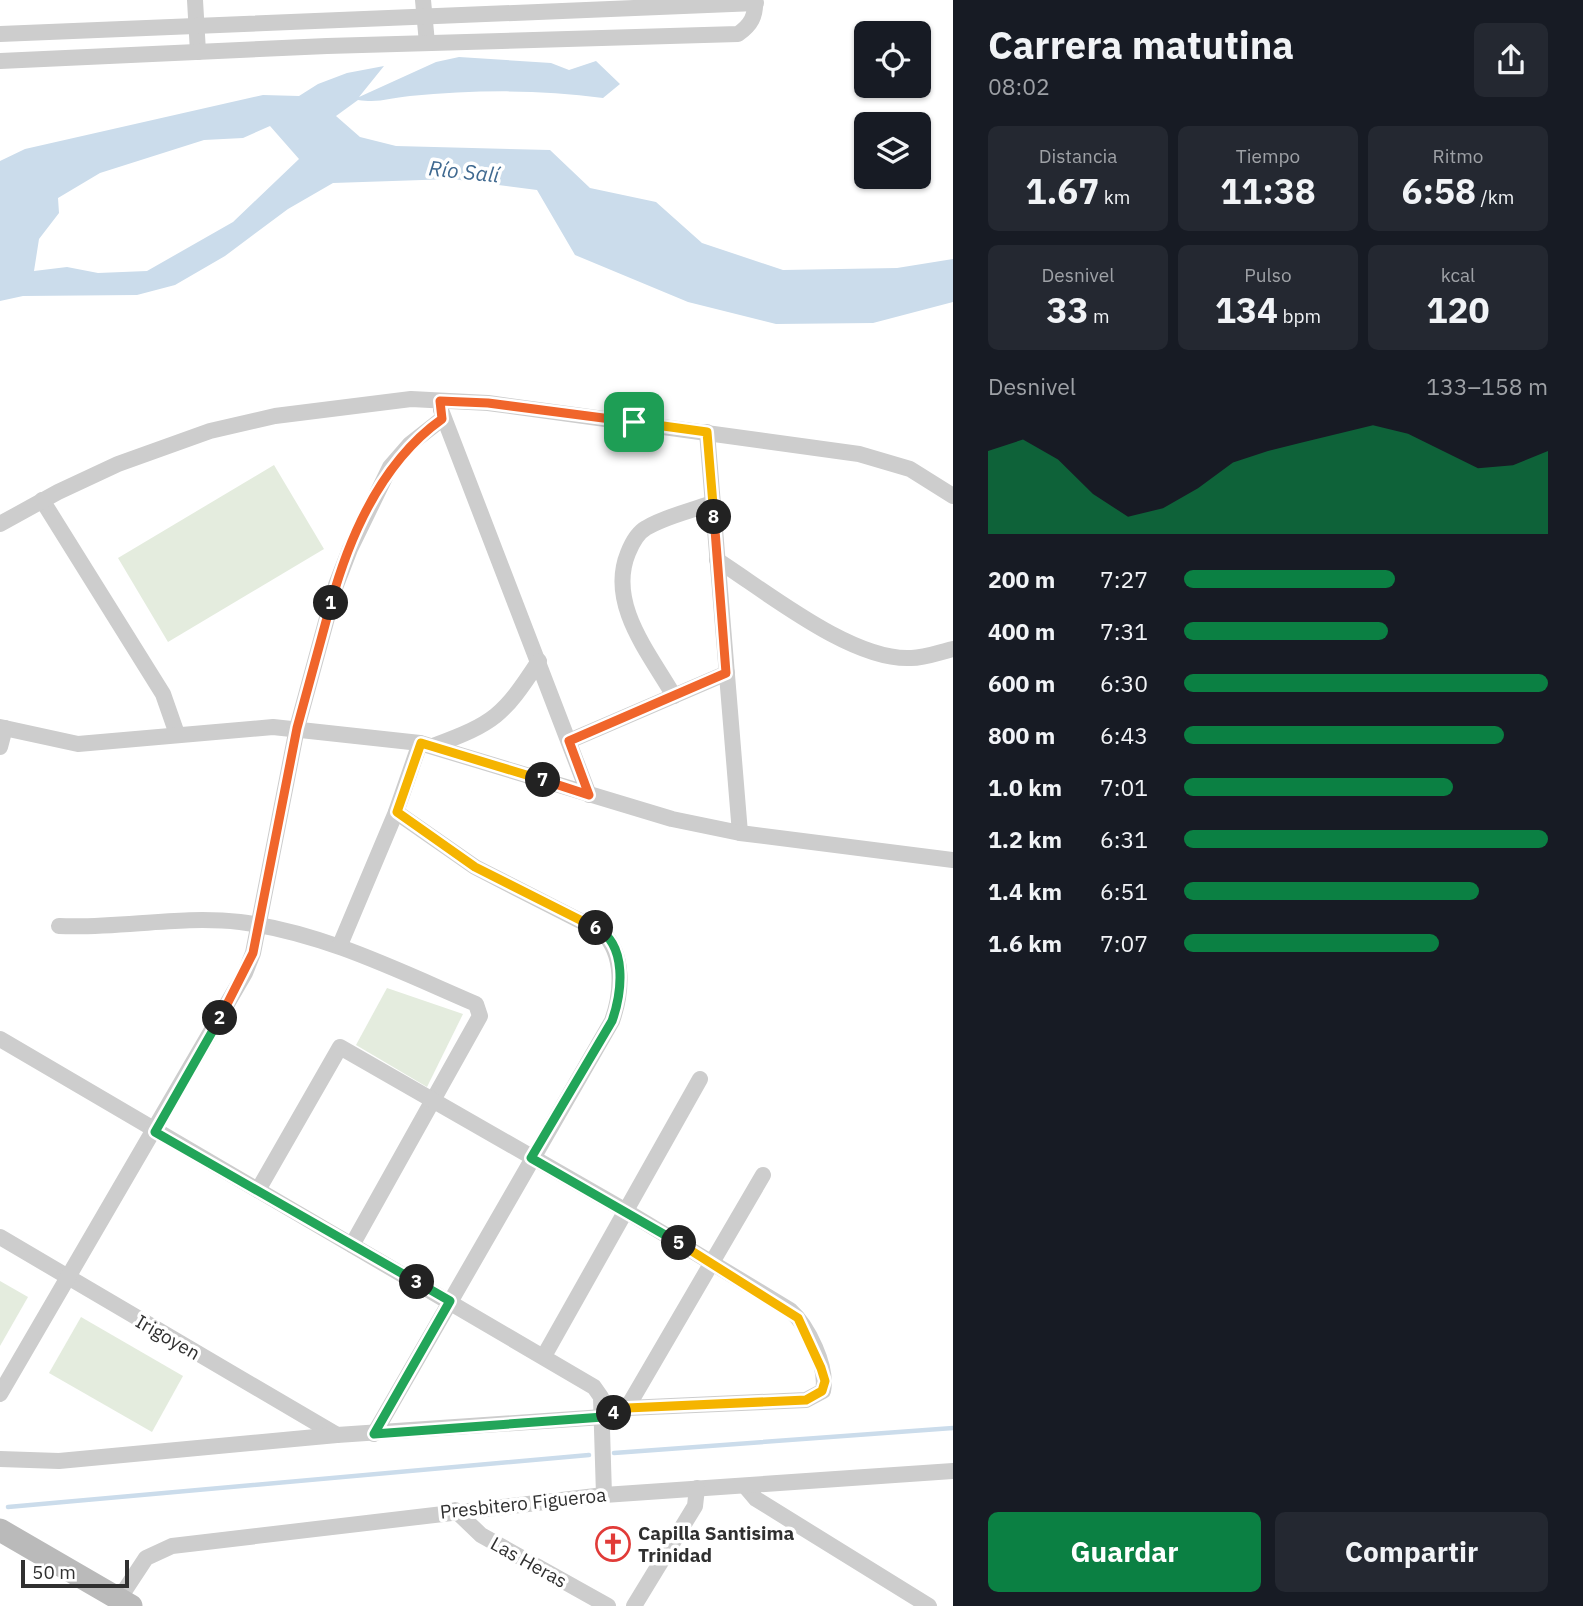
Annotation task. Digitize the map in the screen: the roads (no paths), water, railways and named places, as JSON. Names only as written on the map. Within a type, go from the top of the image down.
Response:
[{"type":"main road","points":[[0,1530],[125,1602]]},
{"type":"street","points":[[195,0],[198,52]]},
{"type":"street","points":[[423,0],[427,43]]},
{"type":"street","points":[[0,34],[424,19],[756,1],[748,26],[738,34],[427,43],[0,61]]},
{"type":"street","points":[[0,524],[42,500],[118,464],[210,431],[342,406],[411,399],[488,403],[707,432],[887,460],[910,469],[953,496]]},
{"type":"street","points":[[440,401],[442,419],[539,660],[589,795]]},
{"type":"street","points":[[0,1394],[245,974],[258,926],[297,728],[336,585],[390,467],[410,444],[442,419]]},
{"type":"street","points":[[707,432],[740,833]]},
{"type":"street","points":[[42,500],[163,694],[177,734]]},
{"type":"street","points":[[674,696],[632,625],[624,601],[622,566],[633,541],[645,528],[712,503]]},
{"type":"street","points":[[717,560],[844,641],[874,653],[911,659],[953,649]]},
{"type":"street","points":[[341,945],[427,744],[483,726],[500,715],[539,660]]},
{"type":"street","points":[[569,741],[726,673]]},
{"type":"street","points":[[0,747],[3,727],[78,744],[177,734],[273,727],[297,728],[427,744],[672,820],[740,833],[953,860]]},
{"type":"street","points":[[374,1434],[612,1021],[619,1002],[620,987],[613,942],[602,932],[475,867],[397,812]]},
{"type":"street","points":[[59,926],[167,920],[258,926],[341,945],[476,1004],[480,1016],[352,1245]]},
{"type":"street","points":[[0,1040],[594,1387],[601,1397],[603,1417],[604,1494]]},
{"type":"street","points":[[0,1459],[59,1461],[337,1435],[603,1417],[627,1408],[806,1400],[822,1391],[825,1381],[821,1368],[798,1318],[626,1211],[340,1047],[258,1190]]},
{"type":"street","points":[[544,1356],[699,1079]]},
{"type":"street","points":[[627,1408],[763,1175]]},
{"type":"street","name":"Irigoyen","points":[[0,1237],[337,1435]]},
{"type":"street","name":"Presbitero Figueroa","points":[[125,1602],[146,1558],[172,1546],[604,1494],[953,1471]]},
{"type":"street","points":[[745,1486],[755,1499],[929,1606]]},
{"type":"street","points":[[634,1606],[695,1506],[698,1488]]},
{"type":"street","name":"Las Heras","points":[[455,1510],[481,1535],[608,1606]]},
{"type":"water","name":"Río Salí","points":[[459,57],[551,63],[569,70],[596,61],[620,84],[603,98],[507,91],[434,94],[379,101],[358,100],[336,116],[360,137],[396,146],[550,150],[590,188],[656,202],[702,243],[783,270],[897,268],[953,259],[953,302],[873,323],[776,324],[688,302],[575,255],[537,190],[452,179],[333,183],[288,209],[225,256],[175,285],[137,295],[23,296],[0,301],[0,161],[25,149],[263,95],[299,96],[318,84],[347,73],[384,66],[359,97],[436,62]],"holes":[[[270,126],[299,159],[233,222],[147,271],[98,273],[67,267],[34,271],[39,239],[59,213],[58,198],[100,173],[204,140],[243,138]]]},
{"type":"waterway","points":[[614,1453],[953,1428]]},
{"type":"waterway","points":[[8,1507],[589,1455]]},
{"type":"place","name":"Capilla Santisima Trinidad","points":[[613,1544]]}]
